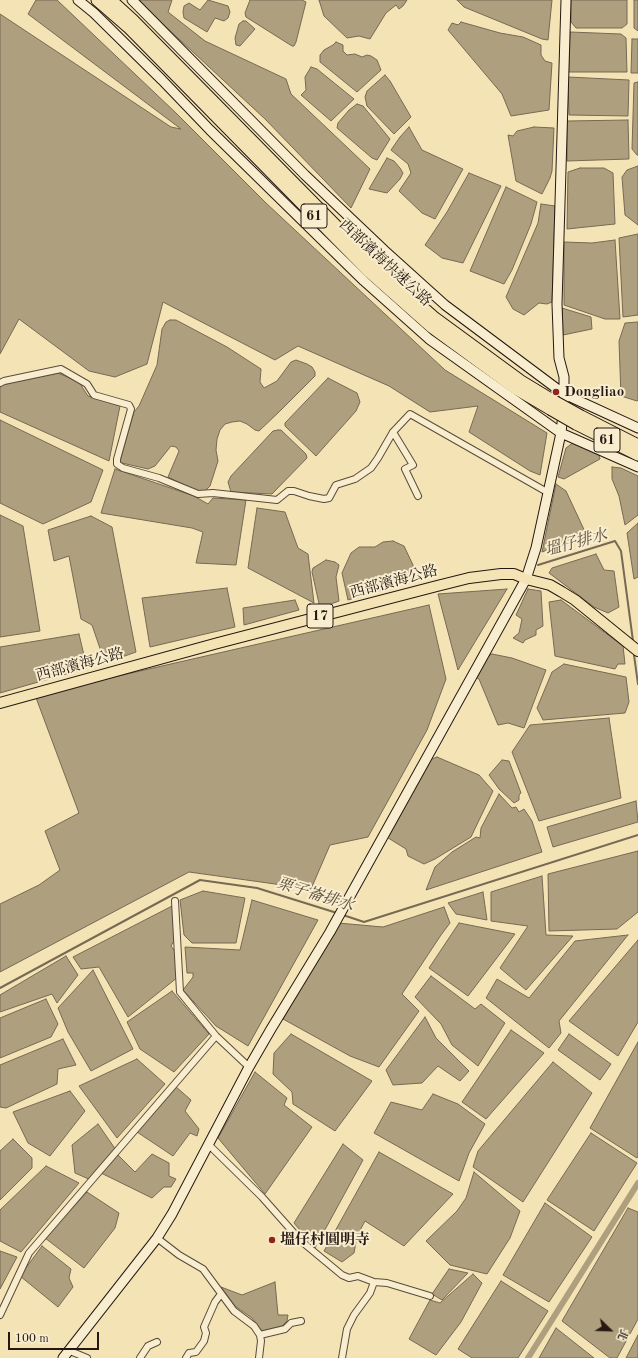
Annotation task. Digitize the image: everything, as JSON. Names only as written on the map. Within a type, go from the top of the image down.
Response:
[{"type":"highway","name":"西部濱海快速公路","points":[[97,0],[128,26],[369,272],[430,326],[516,389],[552,405]]},
{"type":"highway","name":"西部濱海快速公路","points":[[111,0],[133,20],[374,264],[435,318],[522,381],[552,405]]},
{"type":"highway","name":"61","points":[[552,405],[638,456]]},
{"type":"highway","name":"61","points":[[578,420],[638,445]]},
{"type":"main road","points":[[78,0],[162,80],[210,130],[364,281],[428,339],[561,433],[638,467]]},
{"type":"main road","points":[[132,0],[305,174],[384,250],[445,305],[564,394],[638,428]]},
{"type":"main road","points":[[63,1358],[157,1238],[172,1214],[249,1067],[330,932],[526,579],[536,548],[561,433],[564,394],[564,377],[558,358],[557,304],[566,0]]},
{"type":"main road","name":"西部濱海公路","points":[[0,703],[210,645],[443,584],[468,578],[508,574],[514,574],[526,579],[550,585],[562,592],[575,600],[638,651]]},
{"type":"street","points":[[0,383],[62,369],[87,384],[94,395],[129,405],[131,409],[117,459],[117,464],[123,468],[159,478],[198,494],[213,493],[276,500],[288,491],[294,491],[309,496],[324,499],[328,498],[336,484],[355,479],[370,468],[394,432],[410,414],[547,492]]},
{"type":"street","points":[[394,432],[413,465],[405,469],[418,496]]},
{"type":"street","points":[[175,901],[180,992],[216,1036],[249,1067]]},
{"type":"street","points":[[0,1315],[28,1253],[216,1036]]},
{"type":"street","points":[[209,1145],[262,1197],[301,1242],[342,1275],[349,1278],[358,1276],[374,1282],[387,1283],[430,1296]]},
{"type":"street","points":[[157,1238],[179,1255],[203,1269],[234,1311],[254,1326],[260,1335],[261,1341],[259,1358]]},
{"type":"street","points":[[342,1358],[347,1329],[354,1315],[370,1293],[374,1282]]},
{"type":"street","points":[[186,1358],[189,1353],[196,1352],[204,1341],[206,1333],[204,1327],[215,1302],[221,1294]]},
{"type":"street","points":[[260,1335],[285,1329],[291,1323],[301,1321]]},
{"type":"street","points":[[140,1358],[148,1346],[157,1342]]},
{"type":"street","points":[[70,1351],[87,1358]]},
{"type":"shaded area","points":[[36,0],[57,0],[176,113],[266,203],[445,370],[547,433],[540,475],[530,471],[469,432],[478,406],[430,412],[389,386],[298,346],[275,360],[163,302],[147,364],[115,377],[89,371],[19,319],[0,354],[0,14],[171,127],[181,129],[28,14]]},
{"type":"shaded area","points":[[137,0],[172,0],[168,12],[205,41],[286,79],[291,94],[370,169],[351,208],[265,119]]},
{"type":"shaded area","points":[[208,0],[228,6],[230,12],[228,18],[224,21],[215,18],[207,32],[184,18],[183,12],[184,6],[189,3],[200,10]]},
{"type":"shaded area","points":[[250,0],[302,0],[306,2],[294,46],[246,17],[245,13]]},
{"type":"shaded area","points":[[319,0],[407,0],[399,9],[396,5],[386,13],[370,39],[359,36],[347,38],[324,16]]},
{"type":"shaded area","points":[[457,0],[552,0],[548,40],[542,39],[464,7]]},
{"type":"shaded area","points":[[571,0],[627,0],[627,24],[622,28],[576,28],[571,22]]},
{"type":"shaded area","points":[[634,0],[638,0],[638,31],[634,28]]},
{"type":"shaded area","points":[[246,21],[255,29],[240,46],[236,45],[235,38],[239,24]]},
{"type":"shaded area","points":[[461,22],[500,33],[523,37],[541,45],[541,55],[545,61],[552,63],[549,110],[511,116],[502,94],[448,30],[452,23],[458,25]]},
{"type":"shaded area","points":[[570,32],[621,34],[626,38],[627,72],[569,72]]},
{"type":"shaded area","points":[[632,39],[638,39],[638,73],[631,73]]},
{"type":"shaded area","points":[[336,42],[343,45],[343,51],[347,55],[355,54],[362,57],[367,55],[377,60],[381,70],[357,92],[320,62],[320,55],[324,50]]},
{"type":"shaded area","points":[[311,67],[317,69],[354,99],[331,121],[301,95],[306,90],[305,77]]},
{"type":"shaded area","points":[[385,75],[411,117],[394,134],[367,106],[365,97],[367,91]]},
{"type":"shaded area","points":[[568,77],[629,80],[628,116],[569,115]]},
{"type":"shaded area","points":[[638,82],[637,155],[632,149],[634,83]]},
{"type":"shaded area","points":[[357,104],[363,106],[390,139],[377,160],[372,158],[337,128],[338,123],[349,110]]},
{"type":"shaded area","points":[[628,120],[629,159],[567,161],[567,121]]},
{"type":"shaded area","points":[[409,127],[422,150],[463,169],[435,219],[422,213],[399,191],[411,173],[408,164],[391,150]]},
{"type":"shaded area","points":[[534,127],[554,128],[552,171],[542,194],[516,181],[508,135],[513,136],[517,131]]},
{"type":"shaded area","points":[[387,158],[394,161],[400,168],[403,173],[400,179],[387,193],[369,189]]},
{"type":"shaded area","points":[[638,166],[638,225],[625,215],[622,177],[627,170]]},
{"type":"shaded area","points":[[580,168],[604,168],[613,173],[615,224],[567,229],[568,172]]},
{"type":"shaded area","points":[[469,173],[501,186],[463,263],[442,258],[425,245],[447,212]]},
{"type":"shaded area","points":[[506,187],[537,202],[531,224],[512,270],[504,284],[470,271]]},
{"type":"shaded area","points":[[541,204],[555,206],[552,302],[547,304],[539,303],[524,315],[513,309],[506,297],[538,223]]},
{"type":"shaded area","points":[[638,234],[638,315],[623,317],[619,238]]},
{"type":"shaded area","points":[[615,240],[620,319],[605,319],[564,305],[564,242],[592,243]]},
{"type":"shaded area","points":[[562,308],[591,317],[592,329],[563,335]]},
{"type":"shaded area","points":[[176,320],[227,347],[261,369],[260,382],[264,388],[277,381],[291,362],[296,360],[312,367],[315,372],[315,376],[259,431],[240,421],[225,424],[220,430],[217,439],[216,450],[218,461],[210,486],[204,492],[197,491],[168,477],[179,451],[176,447],[171,446],[155,466],[148,469],[122,463],[120,461],[134,412],[139,406],[157,365],[162,329],[166,322]]},
{"type":"shaded area","points":[[638,322],[637,401],[621,396],[619,341],[625,323]]},
{"type":"shaded area","points":[[58,373],[79,382],[88,396],[120,406],[109,461],[0,412],[0,386]]},
{"type":"shaded area","points":[[328,378],[357,393],[360,402],[356,411],[316,456],[285,426],[285,423]]},
{"type":"shaded area","points":[[0,420],[103,470],[91,502],[43,524],[0,503]]},
{"type":"shaded area","points":[[281,430],[306,454],[307,458],[272,494],[231,492],[228,482],[231,476],[273,431]]},
{"type":"shaded area","points":[[574,442],[599,455],[600,459],[564,479],[558,477],[566,448]]},
{"type":"shaded area","points":[[612,467],[621,468],[638,476],[638,515],[625,525],[619,496],[612,479]]},
{"type":"shaded area","points":[[115,469],[194,496],[208,504],[213,498],[246,500],[236,565],[196,563],[203,532],[192,528],[101,513]]},
{"type":"shaded area","points":[[556,484],[566,491],[587,536],[542,552]]},
{"type":"shaded area","points":[[257,508],[285,512],[298,548],[308,554],[314,603],[248,568]]},
{"type":"shaded area","points":[[0,515],[23,526],[40,631],[0,637]]},
{"type":"shaded area","points":[[91,516],[112,527],[136,652],[105,663],[92,625],[81,619],[69,556],[54,561],[48,530]]},
{"type":"shaded area","points":[[638,523],[638,577],[634,579],[627,533]]},
{"type":"shaded area","points":[[393,541],[404,546],[413,565],[413,580],[348,600],[342,573],[351,553],[359,547],[375,547],[383,542]]},
{"type":"shaded area","points":[[596,554],[604,570],[614,571],[619,607],[608,613],[594,607],[549,573],[552,568]]},
{"type":"shaded area","points":[[326,560],[335,562],[339,565],[336,577],[339,601],[320,608],[312,572],[313,568]]},
{"type":"shaded area","points":[[227,588],[235,627],[150,647],[142,598]]},
{"type":"shaded area","points":[[507,589],[458,670],[438,594]]},
{"type":"shaded area","points":[[528,589],[541,591],[543,626],[536,630],[536,635],[525,640],[523,643],[513,638],[519,633],[522,619],[516,615]]},
{"type":"shaded area","points":[[295,600],[299,610],[244,625],[243,608]]},
{"type":"shaded area","points":[[561,600],[623,646],[625,664],[618,664],[615,669],[555,656],[549,602]]},
{"type":"shaded area","points":[[429,605],[446,679],[427,730],[368,837],[330,845],[311,889],[189,872],[0,972],[0,904],[39,885],[60,870],[45,831],[79,813],[35,695]]},
{"type":"shaded area","points":[[79,634],[87,668],[0,693],[0,647]]},
{"type":"shaded area","points":[[492,654],[512,658],[546,670],[524,728],[508,723],[498,725],[479,679],[475,677],[486,657]]},
{"type":"shaded area","points":[[564,664],[626,677],[629,702],[625,713],[543,720],[537,708],[552,672]]},
{"type":"shaded area","points":[[609,718],[621,798],[539,821],[512,752],[530,725]]},
{"type":"shaded area","points":[[437,757],[479,775],[493,791],[471,837],[424,864],[408,856],[406,849],[385,836],[427,761]]},
{"type":"shaded area","points":[[502,760],[509,761],[521,793],[519,795],[519,800],[514,803],[499,789],[489,775]]},
{"type":"shaded area","points":[[499,794],[512,808],[516,807],[519,812],[524,809],[532,821],[542,852],[426,890],[435,867],[452,852],[476,837],[480,838],[481,828]]},
{"type":"shaded area","points":[[636,801],[638,822],[553,847],[547,827]]},
{"type":"shaded area","points":[[638,851],[638,912],[617,929],[549,931],[548,874]]},
{"type":"shaded area","points":[[542,876],[546,935],[573,936],[526,990],[500,968],[528,926],[491,921],[491,892]]},
{"type":"shaded area","points":[[203,891],[245,898],[236,943],[192,943],[184,935],[180,900]]},
{"type":"shaded area","points":[[483,892],[487,920],[456,914],[448,903]]},
{"type":"shaded area","points":[[252,900],[318,920],[248,1046],[216,1026],[183,990],[193,977],[193,973],[187,973],[185,947],[240,950]]},
{"type":"shaded area","points":[[174,905],[177,936],[171,946],[177,954],[178,977],[128,1017],[99,967],[81,969],[73,957]]},
{"type":"shaded area","points":[[444,907],[450,923],[402,994],[419,1011],[379,1067],[350,1056],[283,1019],[338,923],[383,927]]},
{"type":"shaded area","points":[[459,923],[515,934],[468,996],[429,968]]},
{"type":"shaded area","points":[[628,935],[559,1021],[561,1033],[549,1048],[486,998],[497,979],[529,998],[575,941]]},
{"type":"shaded area","points":[[638,940],[638,1022],[618,1056],[569,1021]]},
{"type":"shaded area","points":[[66,956],[78,975],[57,1003],[52,994],[0,1012],[0,995]]},
{"type":"shaded area","points":[[93,970],[133,1049],[91,1071],[68,1032],[58,1008]]},
{"type":"shaded area","points":[[431,976],[475,1009],[481,1004],[505,1023],[478,1066],[452,1045],[441,1024],[415,997]]},
{"type":"shaded area","points":[[172,991],[209,1034],[174,1072],[140,1049],[127,1022]]},
{"type":"shaded area","points":[[46,999],[58,1024],[51,1037],[0,1058],[0,1018]]},
{"type":"shaded area","points":[[425,1017],[436,1038],[469,1071],[460,1081],[438,1066],[422,1083],[393,1085],[386,1070]]},
{"type":"shaded area","points":[[511,1030],[544,1053],[486,1119],[462,1102]]},
{"type":"shaded area","points":[[291,1034],[372,1081],[335,1131],[293,1104],[292,1092],[273,1074],[274,1053]]},
{"type":"shaded area","points":[[569,1034],[611,1064],[600,1080],[558,1050]]},
{"type":"shaded area","points":[[63,1039],[76,1065],[58,1069],[57,1084],[6,1108],[0,1107],[0,1065]]},
{"type":"shaded area","points":[[638,1042],[638,1156],[637,1158],[590,1128]]},
{"type":"shaded area","points":[[137,1059],[165,1084],[117,1138],[79,1086]]},
{"type":"shaded area","points":[[553,1062],[592,1093],[523,1202],[473,1167],[478,1151]]},
{"type":"shaded area","points":[[255,1072],[287,1098],[284,1105],[312,1127],[265,1194],[218,1138]]},
{"type":"shaded area","points":[[175,1086],[191,1100],[185,1111],[199,1129],[197,1136],[190,1133],[173,1156],[137,1132]]},
{"type":"shaded area","points":[[70,1091],[85,1111],[50,1156],[28,1143],[13,1112]]},
{"type":"shaded area","points":[[433,1094],[458,1104],[485,1124],[469,1153],[459,1181],[374,1133],[391,1102],[422,1110]]},
{"type":"shaded area","points":[[98,1124],[116,1150],[91,1180],[75,1173],[72,1145]]},
{"type":"shaded area","points":[[591,1133],[637,1163],[594,1231],[547,1200]]},
{"type":"shaded area","points":[[13,1139],[32,1158],[32,1168],[0,1200],[0,1151]]},
{"type":"shaded area","points":[[343,1144],[363,1160],[315,1248],[294,1223]]},
{"type":"shaded area","points":[[379,1152],[453,1194],[404,1246],[365,1221],[357,1236],[354,1253],[342,1262],[324,1251]]},
{"type":"shaded area","points":[[117,1154],[135,1172],[152,1154],[169,1163],[169,1176],[176,1179],[171,1187],[164,1187],[152,1198],[101,1173]]},
{"type":"shaded area","points":[[46,1166],[79,1183],[21,1252],[0,1241],[0,1210]]},
{"type":"shaded area","points":[[474,1172],[520,1211],[510,1238],[487,1274],[450,1265],[426,1241],[457,1211],[466,1198]]},
{"type":"shaded area","points":[[87,1192],[119,1213],[115,1228],[84,1268],[45,1238]]},
{"type":"shaded area","points":[[545,1203],[592,1237],[549,1302],[503,1275]]},
{"type":"shaded area","points":[[628,1208],[638,1212],[638,1319],[617,1358],[610,1358],[562,1321]]},
{"type":"shaded area","points":[[42,1246],[71,1269],[69,1278],[73,1287],[58,1307],[20,1276]]},
{"type":"shaded area","points":[[0,1251],[17,1257],[0,1289]]},
{"type":"shaded area","points":[[449,1269],[468,1273],[442,1300],[432,1294]]},
{"type":"shaded area","points":[[473,1274],[482,1283],[461,1322],[436,1355],[409,1339],[430,1300],[440,1303]]},
{"type":"shaded area","points":[[501,1281],[548,1311],[518,1358],[472,1358],[458,1349]]},
{"type":"shaded area","points":[[275,1282],[278,1315],[288,1315],[287,1321],[282,1326],[262,1331],[252,1318],[235,1306],[221,1287],[242,1295]]},
{"type":"shaded area","points":[[556,1328],[594,1358],[539,1358]]},
{"type":"shaded area","points":[[638,1335],[638,1358],[626,1358]]},
{"type":"waterway","name":"塭仔排水","points":[[538,565],[615,541],[621,551],[633,641]]},
{"type":"waterway","name":"塭仔排水","points":[[634,655],[638,684]]},
{"type":"waterway","name":"栗子崙排水","points":[[343,915],[364,922],[638,835]]},
{"type":"waterway","name":"栗子崙排水","points":[[0,988],[200,880],[257,888],[337,913]]},
{"type":"waterway","points":[[528,1358],[638,1183]]},
{"type":"place","name":"Dongliao","points":[[556,392]]},
{"type":"place","name":"塭仔村圓明寺","points":[[272,1240]]}]
